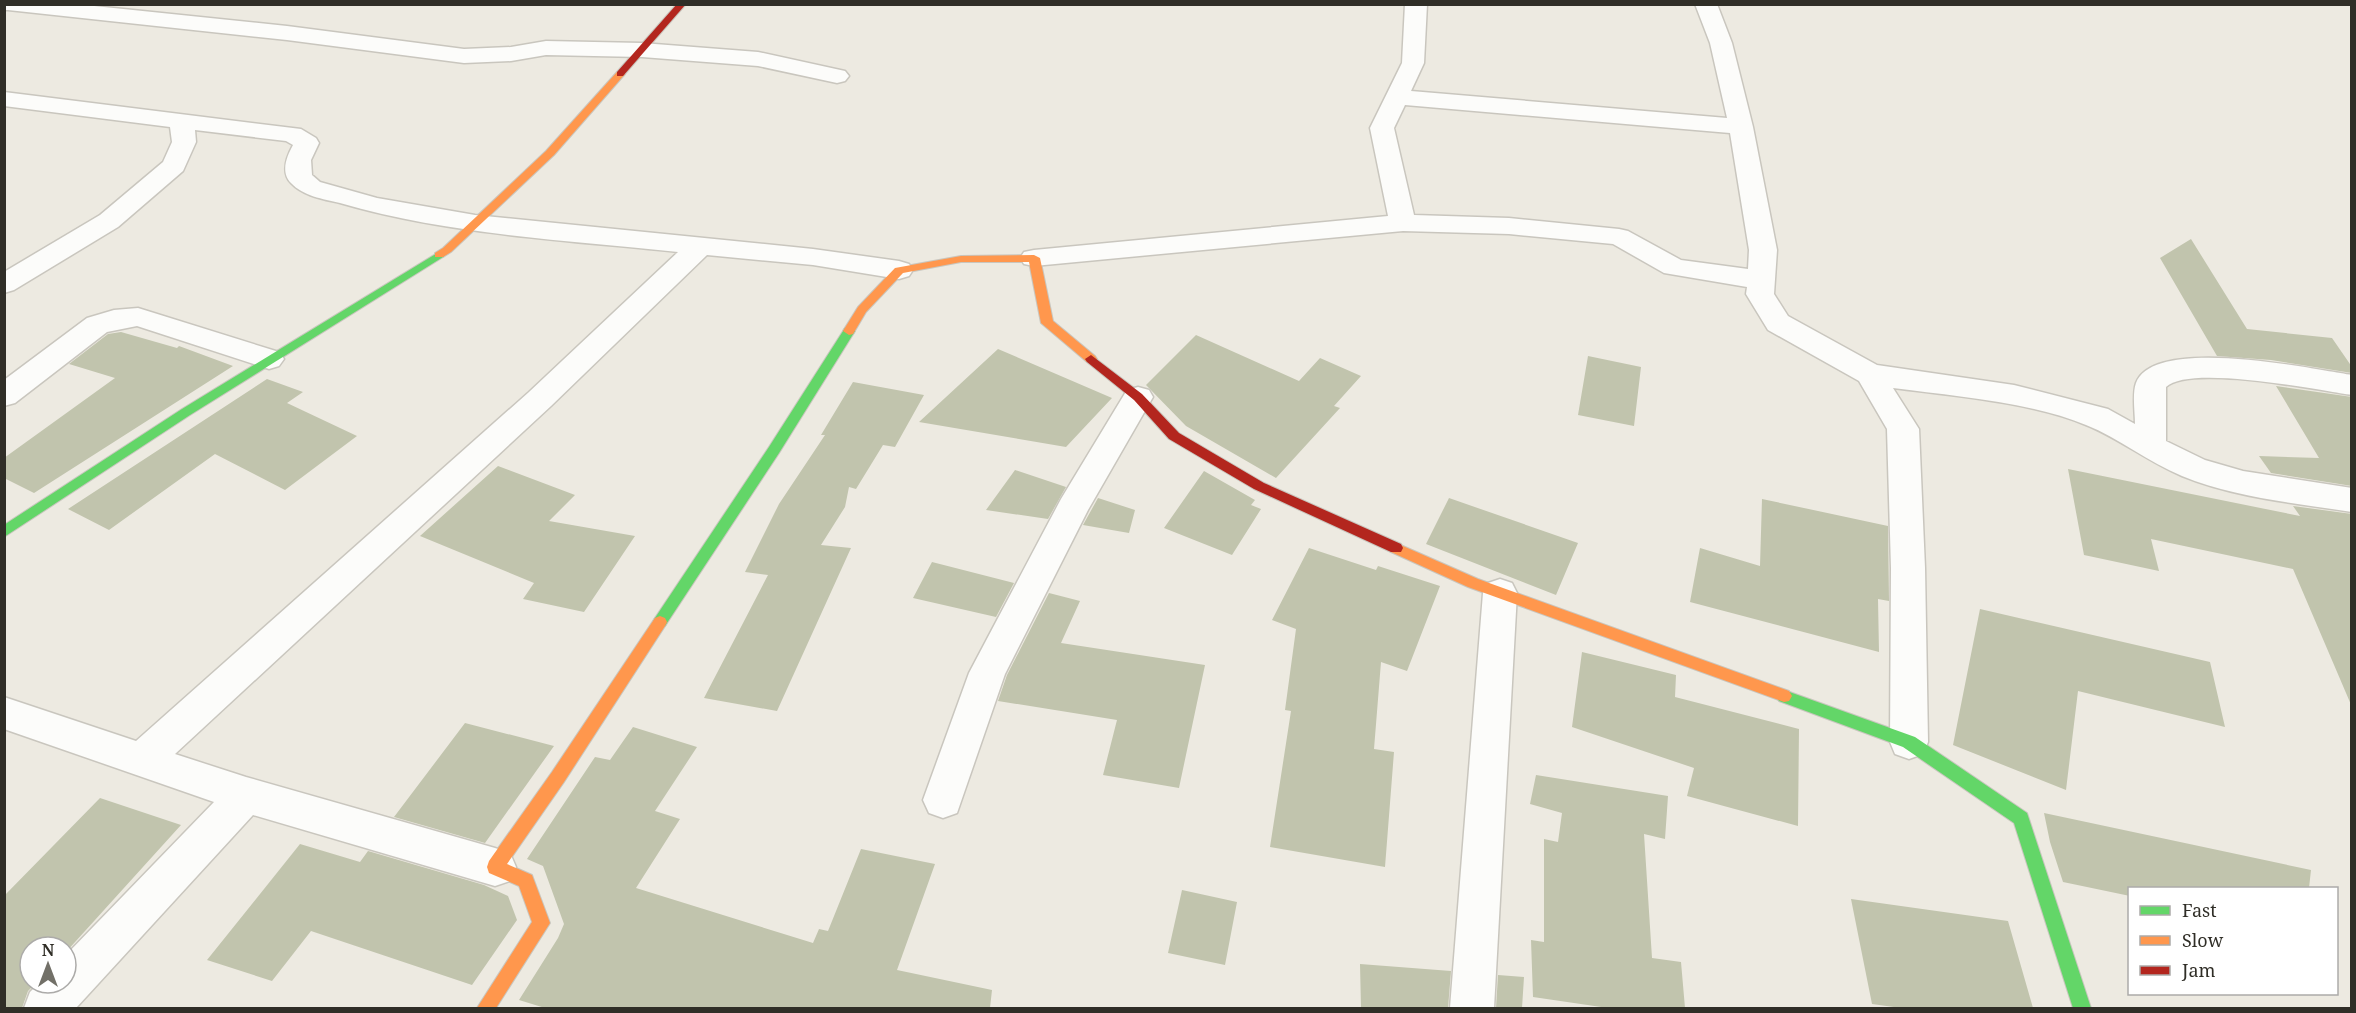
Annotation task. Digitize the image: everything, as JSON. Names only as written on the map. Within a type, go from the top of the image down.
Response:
[{"type":"street","points":[[8,4],[298,34],[464,56],[511,54],[546,48],[642,50],[758,59],[837,76]]},
{"type":"street","points":[[4,532],[269,359],[447,250],[550,153],[682,4]]},
{"type":"street","points":[[1403,223],[1382,128],[1413,63],[1416,4]]},
{"type":"street","points":[[1706,4],[1721,43],[1741,127],[1763,250],[1760,294],[1778,323],[1870,374],[2014,395],[2058,406],[2097,417],[2150,447],[2194,468],[2243,483],[2352,500]]},
{"type":"street","points":[[1395,97],[1741,127]]},
{"type":"street","points":[[4,99],[292,134],[307,143],[298,160],[299,177],[311,187],[374,205],[475,223],[813,257],[899,270],[961,259],[1034,258],[1403,223],[1509,226],[1619,237],[1674,267],[1761,280]]},
{"type":"street","points":[[4,284],[109,220],[174,166],[184,141],[182,121]]},
{"type":"street","points":[[142,760],[540,399],[701,245]]},
{"type":"street","points":[[1034,258],[1047,323],[1138,397],[1174,436],[1259,486],[1473,583],[1908,742],[2021,818],[2082,1008]]},
{"type":"street","points":[[495,867],[558,777],[768,460],[862,310],[899,270]]},
{"type":"street","points":[[4,396],[97,325],[114,319],[138,317],[269,359]]},
{"type":"street","points":[[2150,447],[2151,384],[2164,372],[2189,367],[2221,369],[2352,385]]},
{"type":"street","points":[[1870,374],[1903,429],[1908,568],[1908,742]]},
{"type":"street","points":[[943,800],[987,673],[1073,508],[1138,397]]},
{"type":"street","points":[[1472,1008],[1500,592]]},
{"type":"street","points":[[4,713],[246,795],[495,867],[526,881],[541,923],[486,1008]]},
{"type":"street","points":[[46,1008],[246,795]]},
{"type":"building","points":[[2191,239],[2247,329],[2332,338],[2352,367],[2352,373],[2271,360],[2217,356],[2160,258]]},
{"type":"building","points":[[121,332],[177,348],[179,346],[233,366],[34,493],[4,478],[4,458],[115,378],[69,364],[108,334]]},
{"type":"building","points":[[1196,335],[1299,381],[1320,358],[1361,376],[1334,406],[1340,408],[1276,478],[1186,426],[1146,385]]},
{"type":"building","points":[[998,349],[1112,398],[1066,447],[919,422]]},
{"type":"building","points":[[1588,356],[1641,367],[1634,426],[1578,415]]},
{"type":"building","points":[[267,379],[303,392],[287,403],[357,436],[285,490],[215,454],[109,530],[68,509]]},
{"type":"building","points":[[853,382],[924,395],[895,447],[883,445],[856,489],[849,487],[845,507],[821,545],[851,548],[777,711],[704,698],[768,575],[745,572],[779,504],[825,435],[821,435]]},
{"type":"building","points":[[2276,386],[2352,397],[2352,486],[2271,473],[2259,456],[2319,458]]},
{"type":"building","points":[[498,466],[575,495],[549,521],[635,536],[584,612],[523,599],[534,583],[420,536]]},
{"type":"building","points":[[2068,469],[2300,516],[2293,506],[2352,514],[2352,707],[2293,569],[2151,539],[2159,571],[2084,555]]},
{"type":"building","points":[[1015,470],[1066,487],[1048,519],[986,510]]},
{"type":"building","points":[[1204,471],[1255,500],[1251,505],[1261,509],[1232,555],[1164,528]]},
{"type":"building","points":[[1098,498],[1135,510],[1129,533],[1083,525]]},
{"type":"building","points":[[1449,498],[1578,543],[1556,595],[1426,544]]},
{"type":"building","points":[[1762,499],[1888,526],[1889,601],[1878,599],[1879,652],[1690,602],[1700,548],[1760,566]]},
{"type":"building","points":[[1309,548],[1376,570],[1378,566],[1440,586],[1407,671],[1381,662],[1374,749],[1394,752],[1385,867],[1270,847],[1291,711],[1285,710],[1296,629],[1272,620]]},
{"type":"building","points":[[932,562],[1014,583],[996,617],[913,598]]},
{"type":"building","points":[[1049,593],[1080,601],[1061,643],[1205,665],[1179,788],[1103,775],[1117,720],[998,701],[1007,675]]},
{"type":"building","points":[[1980,609],[2210,662],[2225,727],[2078,691],[2066,790],[1953,745]]},
{"type":"building","points":[[1582,652],[1676,675],[1675,697],[1799,729],[1798,826],[1687,796],[1694,768],[1572,727]]},
{"type":"building","points":[[465,723],[554,746],[485,843],[394,817]]},
{"type":"building","points":[[633,727],[697,747],[655,811],[680,819],[636,888],[813,943],[819,929],[828,931],[861,849],[935,864],[897,970],[992,990],[990,1008],[545,1008],[519,1000],[558,938],[564,924],[543,866],[527,859],[595,757],[610,760]]},
{"type":"building","points":[[1536,775],[1668,796],[1665,839],[1644,834],[1652,958],[1681,962],[1685,1008],[1608,1008],[1533,997],[1531,940],[1544,942],[1544,839],[1558,842],[1562,813],[1530,804]]},
{"type":"building","points":[[100,798],[181,825],[78,939],[78,935],[18,935],[18,995],[27,995],[22,1008],[4,1008],[4,896]]},
{"type":"building","points":[[2044,813],[2311,870],[2309,887],[2128,887],[2128,896],[2063,882],[2050,842]]},
{"type":"building","points":[[300,844],[360,862],[368,851],[484,885],[508,896],[517,920],[472,985],[311,931],[272,981],[207,960]]},
{"type":"building","points":[[1182,890],[1237,902],[1225,965],[1168,953]]},
{"type":"building","points":[[1851,899],[2008,921],[2033,1008],[1901,1008],[1872,1004]]},
{"type":"building","points":[[1360,964],[1451,971],[1448,1008],[1361,1008]]},
{"type":"building","points":[[1498,975],[1524,977],[1522,1008],[1496,1008]]},
{"type":"traffic: fast","points":[[4,532],[186,412],[439,255]]},
{"type":"traffic: fast","points":[[660,622],[774,450],[849,331]]},
{"type":"traffic: fast","points":[[1784,696],[1909,742],[2021,818],[2082,1008]]},
{"type":"traffic: slow","points":[[439,255],[550,153],[620,74]]},
{"type":"traffic: slow","points":[[849,331],[862,310],[899,270],[961,259],[1034,258],[1047,323],[1091,359]]},
{"type":"traffic: slow","points":[[1396,548],[1473,583],[1784,696]]},
{"type":"traffic: slow","points":[[486,1008],[541,923],[526,881],[495,867],[558,777],[660,622]]},
{"type":"traffic: jam","points":[[620,74],[682,4]]},
{"type":"traffic: jam","points":[[1091,359],[1138,397],[1174,436],[1259,486],[1396,548]]}]
